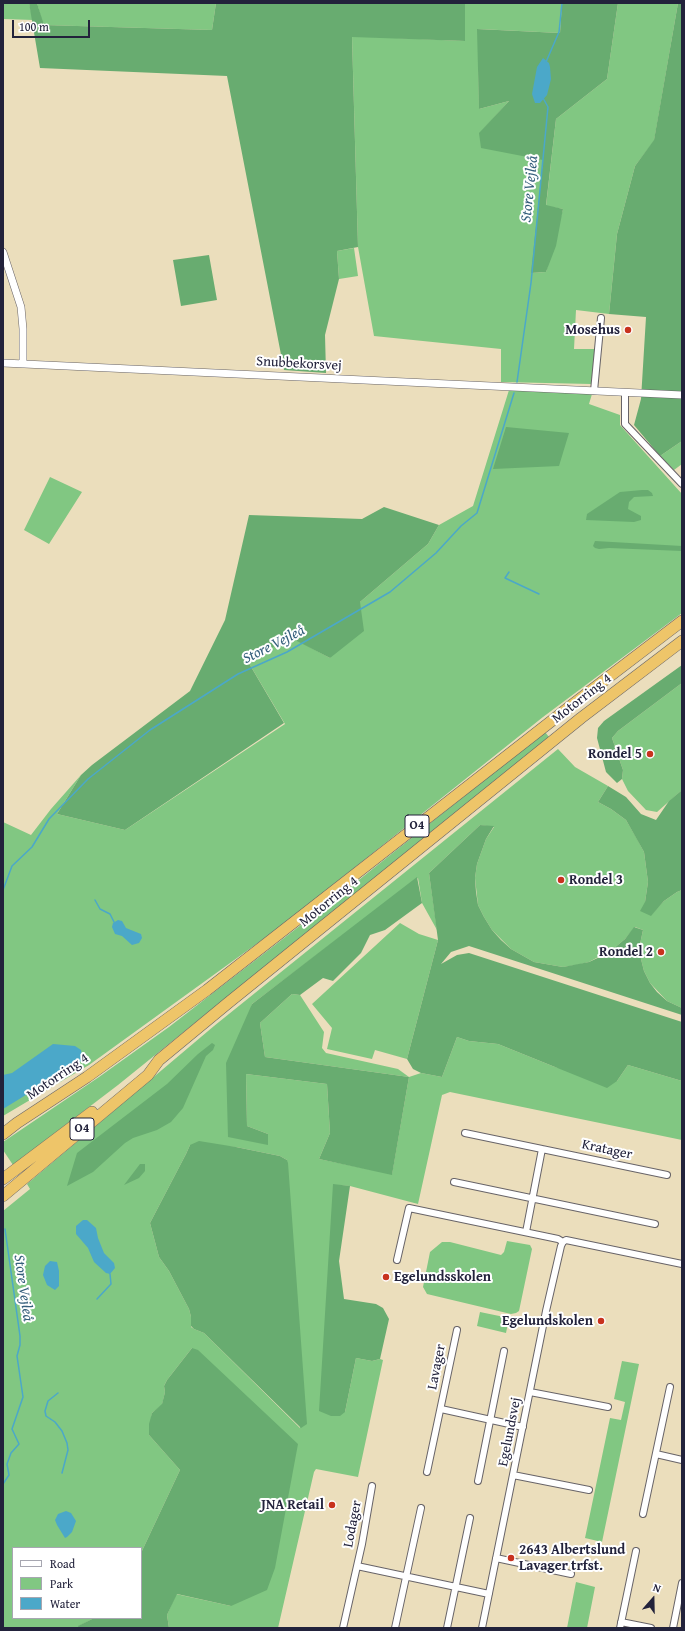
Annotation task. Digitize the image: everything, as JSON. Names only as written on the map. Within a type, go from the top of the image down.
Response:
[{"type":"highway","name":"Motorring 4","points":[[3,1134],[17,1123],[87,1077],[207,990],[682,621]]},
{"type":"highway","name":"Motorring 4","points":[[3,1196],[148,1075],[159,1060],[569,727],[682,641]]},
{"type":"highway","points":[[3,1179],[69,1130],[143,1070],[159,1060]]},
{"type":"highway","points":[[3,1129],[17,1123]]},
{"type":"street","points":[[3,252],[21,307],[23,329],[23,364]]},
{"type":"street","points":[[594,391],[601,318]]},
{"type":"street","name":"Snubbekorsvej","points":[[3,363],[682,395]]},
{"type":"street","points":[[625,393],[625,424],[682,484]]},
{"type":"street","name":"Kratager","points":[[465,1133],[667,1175]]},
{"type":"street","points":[[526,1232],[542,1149]]},
{"type":"street","points":[[454,1182],[655,1224]]},
{"type":"street","points":[[397,1260],[409,1208],[558,1239],[563,1242],[566,1240],[682,1264]]},
{"type":"street","name":"Egelundsvej","points":[[482,1628],[541,1338],[563,1242]]},
{"type":"street","name":"Lavager","points":[[427,1472],[456,1330]]},
{"type":"street","points":[[478,1481],[504,1351]]},
{"type":"street","points":[[643,1514],[670,1387]]},
{"type":"street","points":[[530,1392],[608,1407]]},
{"type":"street","name":"Lavager","points":[[441,1409],[523,1427]]},
{"type":"street","points":[[656,1454],[682,1460]]},
{"type":"street","points":[[513,1475],[589,1490]]},
{"type":"street","name":"Lodager","points":[[343,1628],[357,1566],[372,1486]]},
{"type":"street","points":[[395,1628],[421,1508]]},
{"type":"street","points":[[447,1628],[457,1587],[470,1518]]},
{"type":"street","points":[[636,1551],[620,1625],[651,1628]]},
{"type":"street","points":[[496,1558],[571,1574]]},
{"type":"street","name":"Lodager","points":[[357,1566],[489,1594]]},
{"type":"street","points":[[673,1628],[682,1584]]},
{"type":"green space","points":[[3,3],[29,3],[33,20],[3,19]]},
{"type":"green space","points":[[29,3],[37,3],[44,25],[212,30],[216,3],[465,3],[465,41],[352,37],[358,247],[337,251],[339,279],[325,335],[326,373],[284,370],[227,76],[40,68]]},
{"type":"green space","points":[[37,3],[216,3],[212,30],[43,25]]},
{"type":"green space","points":[[465,3],[562,3],[560,33],[478,29],[479,109],[509,101],[480,133],[543,159],[532,273],[546,272],[563,209],[546,206],[556,119],[607,79],[618,3],[678,3],[654,141],[635,166],[617,234],[609,314],[576,310],[574,349],[596,349],[591,384],[501,382],[501,349],[374,336],[358,247],[352,36],[464,41]]},
{"type":"green space","points":[[562,3],[618,3],[607,79],[556,119],[546,205],[563,209],[556,246],[546,272],[531,273],[543,160],[481,148],[479,133],[509,101],[479,109],[477,29],[560,33]]},
{"type":"green space","points":[[678,3],[682,3],[682,441],[660,456],[634,425],[641,399],[646,317],[609,314],[617,234],[635,166],[654,140]]},
{"type":"green space","points":[[354,248],[358,276],[339,279],[337,251]]},
{"type":"green space","points":[[209,255],[217,300],[181,306],[173,260]]},
{"type":"green space","points":[[509,390],[592,394],[589,404],[620,415],[620,425],[682,494],[682,613],[543,717],[284,924],[89,1065],[3,1116],[3,822],[31,835],[51,809],[81,775],[57,814],[125,830],[285,724],[247,660],[291,637],[330,658],[360,602],[428,544],[439,525],[473,506]]},
{"type":"green space","points":[[506,427],[569,433],[559,466],[493,469]]},
{"type":"green space","points":[[682,441],[682,464],[674,470],[660,456]]},
{"type":"green space","points":[[50,477],[82,492],[49,544],[24,530]]},
{"type":"green space","points":[[648,490],[653,496],[634,497],[629,502],[628,509],[641,516],[641,520],[634,522],[586,520],[587,514],[620,492]]},
{"type":"green space","points":[[384,507],[439,525],[428,544],[360,602],[364,631],[330,658],[291,638],[247,660],[284,723],[125,830],[57,814],[81,775],[92,765],[190,691],[225,620],[249,515],[362,519]]},
{"type":"green space","points":[[595,541],[682,546],[682,551],[609,548],[599,549],[593,546]]},
{"type":"green space","points":[[682,665],[682,683],[618,731],[612,738],[623,770],[622,779],[617,783],[606,772],[597,738],[598,728],[604,721]]},
{"type":"green space","name":"Rondel 5","points":[[682,683],[682,790],[657,812],[646,810],[628,791],[622,779],[623,770],[612,738],[618,731]]},
{"type":"green space","points":[[545,732],[549,737],[118,1085],[13,1165],[3,1150],[3,1142],[99,1077],[169,1027],[350,887]]},
{"type":"green space","points":[[558,749],[575,767],[608,786],[598,802],[626,820],[644,852],[648,882],[645,902],[651,915],[664,901],[682,890],[682,1008],[667,1001],[650,983],[644,971],[641,959],[640,944],[643,930],[635,927],[625,939],[613,949],[589,962],[577,965],[563,967],[534,962],[511,949],[492,930],[478,905],[475,878],[477,864],[486,839],[494,827],[480,825],[429,873],[437,930],[422,903],[418,878],[252,1004],[228,1136],[268,1144],[268,1134],[247,1126],[246,1074],[327,1084],[330,1133],[319,1159],[392,1174],[409,1077],[421,1073],[442,1077],[457,1037],[469,1041],[498,1044],[555,1067],[617,1081],[628,1065],[682,1081],[682,1140],[450,1092],[442,1095],[418,1204],[350,1186],[333,1185],[345,1412],[356,1358],[372,1361],[380,1359],[383,1360],[358,1477],[316,1469],[314,1472],[278,1628],[169,1628],[167,1615],[176,1594],[231,1606],[192,1348],[167,1380],[164,1386],[165,1392],[162,1405],[152,1413],[149,1435],[180,1470],[142,1551],[142,1547],[12,1547],[12,1619],[92,1619],[79,1626],[79,1628],[3,1628],[3,1211],[30,1189],[27,1184],[214,1026]],"holes":[[[190,1145],[236,1147],[280,1156],[287,1160],[300,1428],[204,1333],[191,1327],[189,1309],[169,1271],[159,1257],[150,1223]]]},
{"type":"green space","points":[[608,786],[626,797],[641,814],[656,820],[669,801],[682,790],[682,890],[664,901],[651,916],[640,911],[645,902],[648,882],[644,852],[626,820],[598,802]]},
{"type":"green space","points":[[480,825],[494,826],[486,839],[477,864],[475,878],[478,905],[492,930],[501,940],[511,949],[534,962],[563,967],[589,962],[602,956],[625,939],[634,927],[643,930],[640,944],[641,959],[644,971],[650,983],[657,992],[667,1001],[682,1008],[682,1015],[469,946],[451,952],[441,964],[457,955],[469,953],[682,1022],[682,1081],[628,1065],[617,1081],[607,1088],[498,1044],[469,1041],[457,1037],[442,1077],[421,1073],[413,1069],[407,1059],[438,940],[429,873]]},
{"type":"green space","points":[[417,877],[422,903],[385,930],[370,935],[361,953],[333,981],[323,978],[300,995],[292,994],[260,1023],[265,1057],[409,1077],[392,1175],[319,1159],[330,1133],[327,1084],[246,1074],[247,1126],[268,1134],[268,1145],[228,1137],[226,1063],[252,1004]]},
{"type":"green space","points":[[400,923],[419,934],[438,940],[407,1059],[375,1050],[372,1059],[327,1049],[332,1028],[312,1004]]},
{"type":"green space","points":[[292,994],[300,995],[324,1032],[322,1048],[326,1053],[398,1069],[409,1077],[265,1057],[260,1023]]},
{"type":"green space","points":[[212,1043],[215,1045],[213,1050],[206,1056],[183,1108],[171,1122],[157,1130],[133,1138],[125,1143],[93,1172],[67,1186],[77,1153],[167,1084],[198,1054]]},
{"type":"green space","points":[[199,1141],[280,1156],[287,1160],[307,1424],[301,1428],[204,1333],[194,1329],[191,1326],[189,1309],[169,1271],[159,1257],[150,1223],[190,1145]]},
{"type":"green space","points":[[140,1164],[145,1164],[145,1171],[139,1178],[124,1185]]},
{"type":"green space","points":[[333,1184],[350,1186],[339,1261],[344,1299],[376,1304],[383,1308],[389,1319],[380,1359],[372,1361],[356,1358],[345,1412],[340,1416],[331,1416],[319,1411]]},
{"type":"green space","points":[[507,1241],[530,1245],[532,1249],[519,1311],[516,1313],[511,1314],[427,1294],[423,1287],[430,1252],[442,1242],[450,1242],[501,1255],[504,1252]]},
{"type":"green space","points":[[480,1312],[509,1318],[506,1333],[477,1326]]},
{"type":"green space","points":[[192,1348],[198,1350],[298,1444],[275,1568],[267,1590],[231,1606],[177,1594],[167,1615],[169,1628],[79,1628],[78,1626],[92,1619],[142,1619],[142,1551],[180,1470],[149,1435],[149,1424],[152,1413],[162,1404],[165,1392],[164,1386]]},
{"type":"green space","points":[[622,1361],[639,1364],[602,1542],[585,1538],[610,1418],[621,1420],[625,1402],[614,1399]]},
{"type":"green space","points":[[576,1582],[595,1587],[587,1628],[567,1628]]},
{"type":"water","points":[[543,58],[549,63],[551,79],[547,95],[540,103],[535,103],[532,94],[537,67]]},
{"type":"water","points":[[118,920],[122,921],[126,928],[141,934],[142,938],[139,943],[132,945],[122,936],[115,934],[112,927],[113,923]]},
{"type":"water","points":[[53,1044],[75,1046],[81,1050],[83,1060],[3,1109],[3,1075],[12,1073]]},
{"type":"water","points":[[83,1220],[87,1220],[96,1228],[104,1253],[114,1263],[115,1268],[110,1274],[106,1273],[94,1262],[88,1248],[76,1234],[76,1226]]},
{"type":"water","points":[[50,1261],[57,1262],[59,1271],[59,1286],[55,1290],[47,1285],[43,1275],[45,1266]]},
{"type":"water","points":[[66,1511],[71,1513],[76,1521],[72,1532],[65,1538],[55,1520],[58,1514]]},
{"type":"waterway","name":"Store Vejleå","points":[[546,62],[559,32],[562,3]]},
{"type":"waterway","name":"Store Vejleå","points":[[517,382],[531,283],[548,107],[543,98]]},
{"type":"waterway","name":"Store Vejleå","points":[[3,890],[12,866],[32,847],[49,819],[88,779],[150,730],[238,674],[287,652],[390,592],[436,553],[461,526],[477,513],[514,393]]},
{"type":"waterway","points":[[509,572],[505,578],[539,594]]},
{"type":"waterway","points":[[95,900],[100,909],[110,914],[114,922]]},
{"type":"waterway","name":"Store Vejleå","points":[[3,1484],[9,1475],[7,1464],[11,1453],[19,1444],[12,1429],[23,1397],[17,1356],[20,1345],[20,1336],[5,1229]]},
{"type":"waterway","points":[[97,1299],[111,1284],[110,1274]]},
{"type":"waterway","points":[[58,1393],[48,1401],[45,1411],[46,1416],[55,1422],[62,1431],[67,1443],[68,1450],[62,1473]]},
{"type":"place","name":"Mosehus","points":[[628,330]]},
{"type":"place","name":"Rondel 5","points":[[650,754]]},
{"type":"place","name":"Rondel 3","points":[[561,880]]},
{"type":"place","name":"Rondel 2","points":[[661,952]]},
{"type":"place","name":"Egelundsskolen","points":[[386,1277]]},
{"type":"place","name":"Egelundskolen","points":[[601,1321]]},
{"type":"place","name":"JNA Retail","points":[[332,1505]]},
{"type":"place","name":"2643 Albertslund Lavager trfst.","points":[[511,1558]]}]
